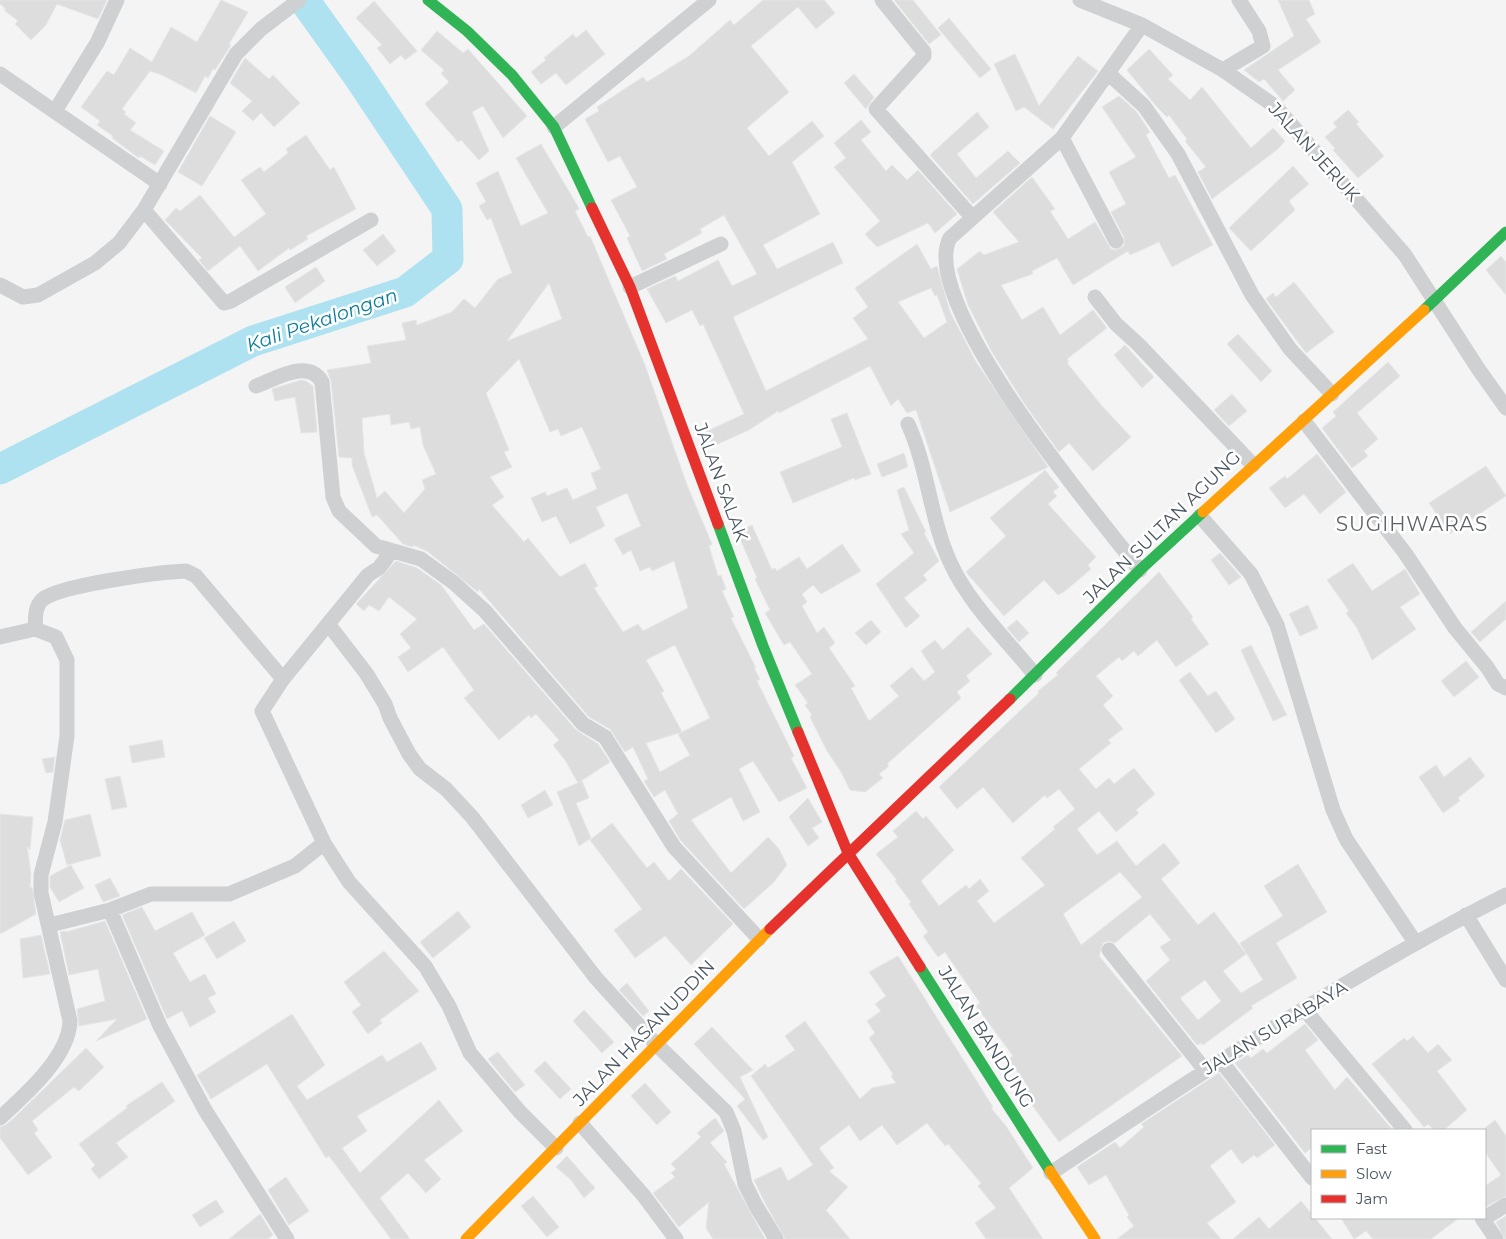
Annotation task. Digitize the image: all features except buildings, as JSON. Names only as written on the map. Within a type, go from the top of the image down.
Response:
[{"type":"main road","name":"JALAN SALAK","points":[[428,0],[467,31],[506,69],[554,127],[630,287],[763,646],[848,853]]},
{"type":"main road","name":"JALAN SULTAN AGUNG","points":[[848,853],[964,745],[1140,570],[1434,301],[1506,232]]},
{"type":"main road","name":"JALAN HASANUDDIN","points":[[466,1239],[556,1148],[655,1043],[848,853]]},
{"type":"main road","name":"JALAN BANDUNG","points":[[848,853],[1051,1173],[1096,1239]]},
{"type":"street","points":[[55,111],[97,44],[117,0]]},
{"type":"street","points":[[0,285],[23,296],[38,295],[95,263],[119,244],[144,210],[236,54],[280,14],[299,0]]},
{"type":"street","points":[[554,127],[709,0]]},
{"type":"street","points":[[882,0],[924,52],[924,56],[876,109],[972,216]]},
{"type":"street","name":"JALAN JERUK","points":[[1080,0],[1142,25],[1224,70],[1276,107],[1406,256],[1506,408]]},
{"type":"street","points":[[1224,70],[1263,46],[1260,31],[1240,0]]},
{"type":"street","points":[[1140,570],[1046,452],[975,342],[954,296],[946,256],[946,246],[950,238],[972,216],[1062,138],[1142,25]]},
{"type":"street","points":[[0,74],[160,184]]},
{"type":"street","points":[[1109,74],[1144,106],[1178,154],[1252,295],[1290,349],[1332,394]]},
{"type":"street","points":[[1062,138],[1116,241]]},
{"type":"street","points":[[144,210],[224,303],[231,301],[371,220]]},
{"type":"street","points":[[630,287],[721,244]]},
{"type":"street","points":[[1095,298],[1116,324],[1138,344],[1253,465]]},
{"type":"street","points":[[256,386],[302,370],[310,371],[319,377],[322,382],[336,504],[339,510],[376,546],[391,552],[399,551],[422,559],[454,583],[486,611],[583,724],[605,737],[674,847],[759,939]]},
{"type":"street","points":[[1304,420],[1405,553],[1455,628],[1487,667],[1498,684],[1506,688]]},
{"type":"street","points":[[908,424],[919,450],[942,541],[950,563],[963,586],[1035,675]]},
{"type":"street","points":[[1200,516],[1251,574],[1263,594],[1278,625],[1332,810],[1346,839],[1415,942]]},
{"type":"street","points":[[391,552],[379,568],[368,575],[283,679],[262,710],[324,843],[349,882],[425,966],[449,1006],[470,1053],[520,1112],[556,1148]]},
{"type":"street","points":[[35,629],[36,608],[43,599],[55,592],[96,583],[186,571],[196,576],[283,679]]},
{"type":"street","points":[[329,625],[366,673],[385,704],[390,718],[409,754],[420,769],[446,789],[472,816],[596,978],[655,1043],[726,1112],[734,1131],[745,1184],[776,1239]]},
{"type":"street","points":[[0,637],[35,629],[56,637],[67,660],[67,736],[55,822],[41,875],[41,893],[50,925],[70,1021],[70,1033],[39,1080],[0,1118]]},
{"type":"street","points":[[50,925],[110,910],[152,894],[229,894],[295,866],[324,843]]},
{"type":"street","name":"JALAN SURABAYA","points":[[1051,1173],[1205,1070],[1415,942],[1506,895]]},
{"type":"street","points":[[110,910],[164,1035],[205,1110],[287,1239]]},
{"type":"street","points":[[1466,915],[1506,980]]},
{"type":"street","points":[[1109,950],[1205,1070]]},
{"type":"street","points":[[1305,1010],[1350,1067],[1404,1129]]},
{"type":"street","points":[[1221,1061],[1311,1177]]},
{"type":"street","points":[[580,1123],[644,1196],[676,1239]]},
{"type":"street","points":[[1486,1216],[1506,1206]]},
{"type":"street","points":[[1483,1219],[1496,1239]]},
{"type":"waterway","name":"Kali Pekalongan","points":[[0,469],[253,341],[405,292],[448,259],[447,209],[357,74],[304,0]]},
{"type":"traffic: fast","points":[[428,0],[467,31],[512,75],[554,127],[592,208]]},
{"type":"traffic: fast","points":[[1424,310],[1506,232]]},
{"type":"traffic: fast","points":[[1010,699],[1140,570],[1203,512]]},
{"type":"traffic: fast","points":[[718,524],[763,646],[798,732]]},
{"type":"traffic: fast","points":[[920,967],[1050,1171]]},
{"type":"traffic: slow","points":[[1203,512],[1424,310]]},
{"type":"traffic: slow","points":[[466,1239],[770,929]]},
{"type":"traffic: slow","points":[[1050,1171],[1095,1239]]},
{"type":"traffic: jam","points":[[592,208],[630,287],[718,524]]},
{"type":"traffic: jam","points":[[770,929],[1010,699]]},
{"type":"traffic: jam","points":[[798,732],[848,853],[920,967]]},
{"type":"district","name":"SUGIHWARAS","points":[[1412,524]]}]
